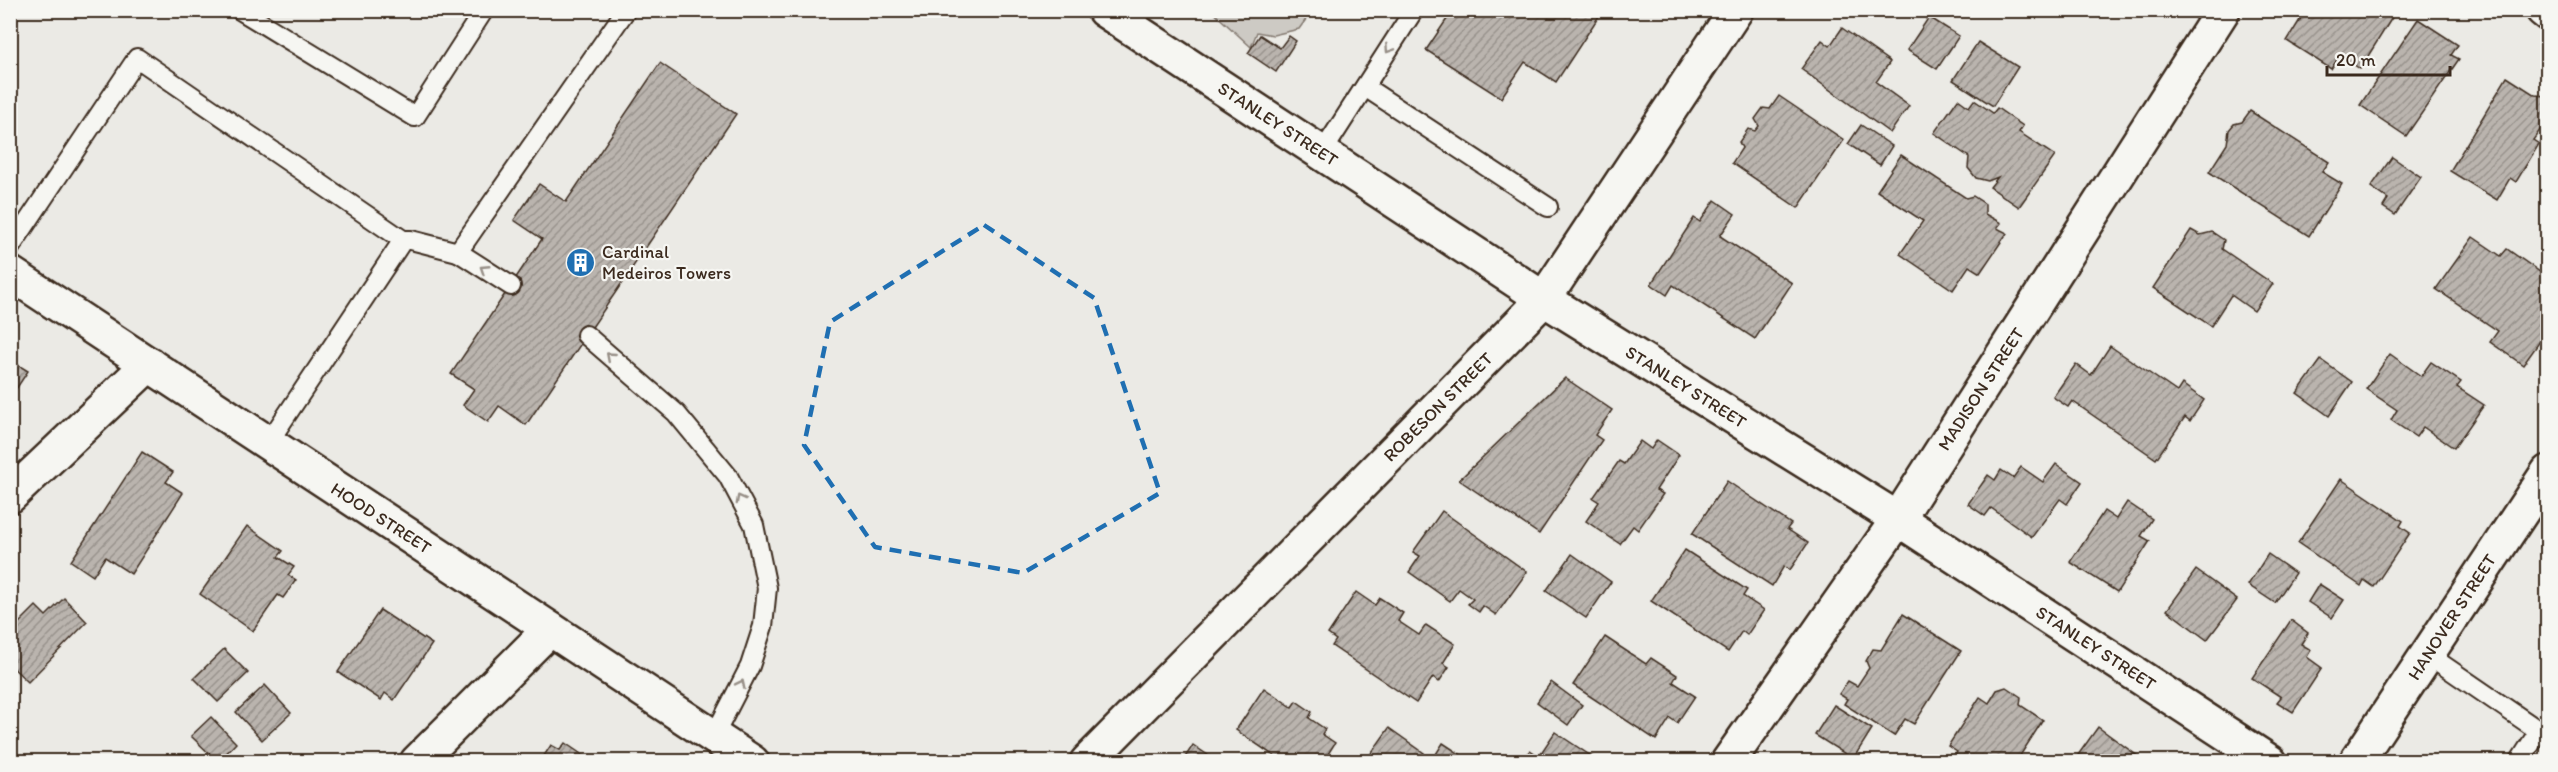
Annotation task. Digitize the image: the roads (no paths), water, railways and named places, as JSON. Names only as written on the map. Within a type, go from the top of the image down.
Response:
[{"type":"street","name":"STANLEY STREET","points":[[1104,10],[1544,299],[1898,519],[2270,762]]},
{"type":"street","name":"ROBESON STREET","points":[[1087,762],[1544,299],[1736,10]]},
{"type":"street","name":"MADISON STREET","points":[[1728,762],[1898,519],[2223,10]]},
{"type":"street","points":[[2542,10],[2547,14]]},
{"type":"street","name":"HOOD STREET","points":[[10,273],[752,762]]},
{"type":"street","points":[[10,496],[149,364]]},
{"type":"street","name":"HANOVER STREET","points":[[2356,762],[2547,472]]},
{"type":"street","points":[[417,762],[550,629]]},
{"type":"lane","points":[[240,10],[415,117],[484,10]]},
{"type":"lane","points":[[458,252],[626,10]]},
{"type":"lane","points":[[1322,153],[1414,10]]},
{"type":"lane","points":[[10,248],[137,58],[403,240],[458,252],[511,286]]},
{"type":"lane","points":[[1365,87],[1548,207]]},
{"type":"lane","points":[[268,443],[403,240]]},
{"type":"lane","points":[[586,335],[676,413],[728,476],[754,525],[767,588],[763,626],[750,666],[714,736]]},
{"type":"lane","points":[[2427,654],[2543,734],[2519,762]]},
{"type":"place","name":"Cardinal Medeiros Towers","points":[[581,262]]}]
